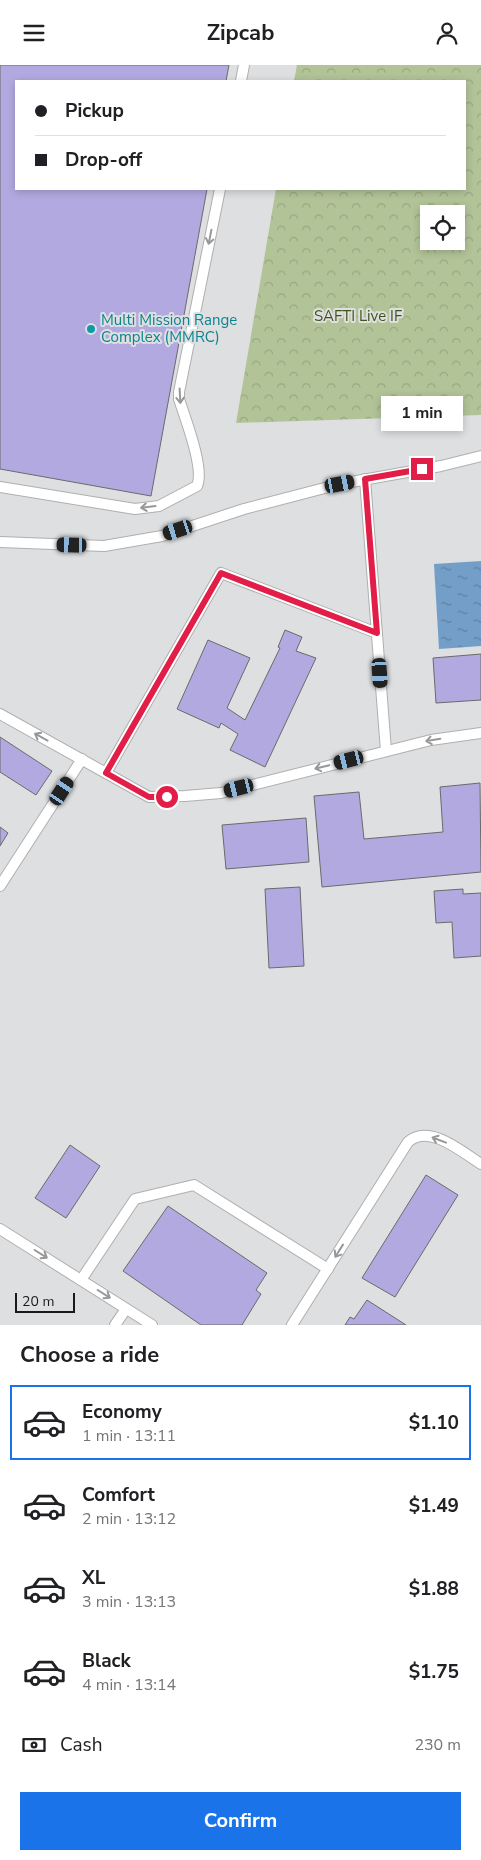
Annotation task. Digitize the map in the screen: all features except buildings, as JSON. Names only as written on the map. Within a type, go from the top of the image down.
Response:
[{"type":"lane","points":[[241,80],[244,65]]},
{"type":"lane","points":[[0,487],[135,509],[159,506],[197,486],[200,481],[199,466],[179,399],[179,392],[220,190]]},
{"type":"lane","points":[[0,542],[104,546],[162,536],[244,509],[340,484],[441,466],[481,456]]},
{"type":"lane","points":[[365,479],[386,751]]},
{"type":"lane","points":[[106,773],[221,573],[377,633]]},
{"type":"lane","points":[[0,714],[149,797],[220,793],[431,740],[481,733]]},
{"type":"lane","points":[[0,886],[82,759]]},
{"type":"lane","points":[[292,1325],[408,1142],[415,1136],[425,1135],[436,1138],[481,1164]]},
{"type":"lane","points":[[81,1280],[135,1199],[194,1185],[328,1269]]},
{"type":"lane","points":[[0,1229],[152,1325]]},
{"type":"lane","points":[[116,1325],[126,1309]]},
{"type":"green space","name":"SAFTI Live IF","points":[[297,65],[481,65],[481,415],[236,423],[276,190],[466,190],[466,80],[294,80]]},
{"type":"water","points":[[481,561],[481,646],[439,649],[434,564]]},
{"type":"place","name":"Multi Mission Range Complex (MMRC)","points":[[91,329]]},
{"type":"route","points":[[167,797],[149,797],[106,773],[221,573],[377,633],[365,479],[422,469]]}]
